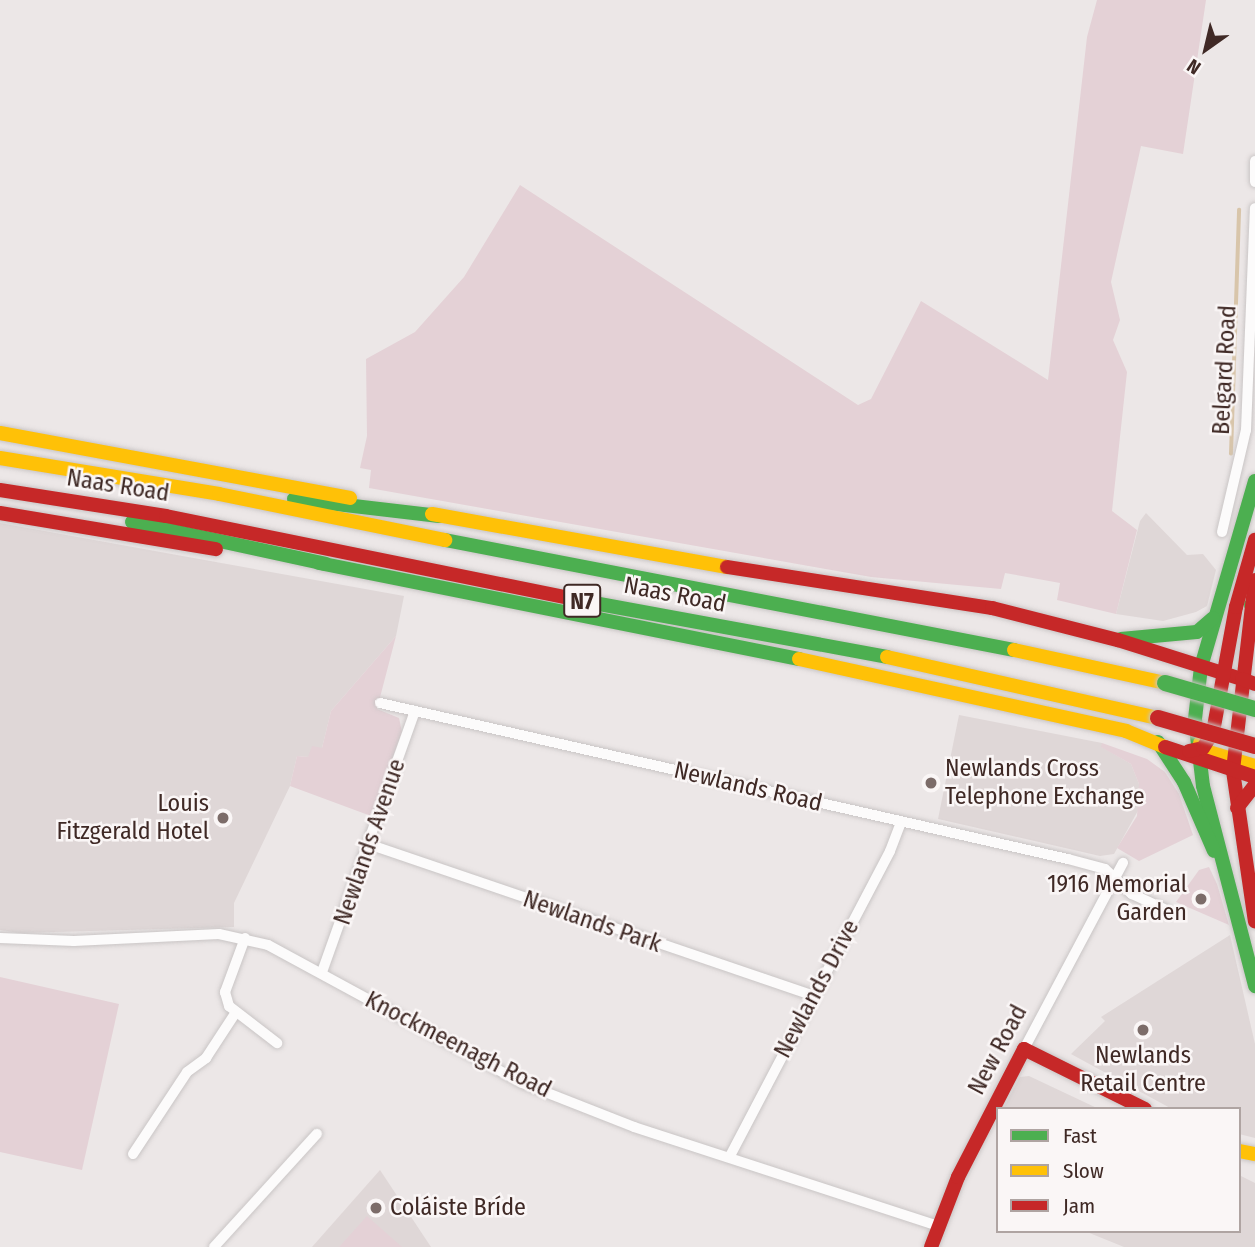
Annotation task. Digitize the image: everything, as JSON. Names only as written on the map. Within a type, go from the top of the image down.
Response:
[{"type":"main road","points":[[0,433],[230,473],[439,516],[992,608],[1118,640],[1249,682]]},
{"type":"main road","name":"Naas Road","points":[[0,458],[219,495],[530,558],[1006,645],[1165,683],[1255,709]]},
{"type":"main road","points":[[1255,481],[1201,667],[1198,749],[1255,986]]},
{"type":"main road","name":"Naas Road","points":[[2,490],[166,516],[581,601],[901,659],[1158,718],[1255,746]]},
{"type":"main road","name":"N7","points":[[2,490],[171,532],[326,564]]},
{"type":"main road","points":[[219,495],[439,516]]},
{"type":"main road","name":"Naas Road","points":[[0,513],[79,530],[326,564],[799,658],[1157,741],[1177,749],[1198,749],[1233,765]]},
{"type":"main road","points":[[1198,749],[1213,732],[1236,607],[1255,540]]},
{"type":"main road","points":[[1255,580],[1249,682],[1233,765],[1237,810],[1255,921]]},
{"type":"main road","points":[[1118,640],[1198,632],[1220,608]]},
{"type":"main road","points":[[1157,741],[1185,782],[1227,878]]},
{"type":"main road","points":[[1233,765],[1255,766]]},
{"type":"main road","points":[[1233,765],[1255,777]]},
{"type":"main road","points":[[1237,810],[1246,791],[1255,785]]},
{"type":"main road","points":[[1024,1049],[1141,1107]]},
{"type":"main road","name":"New Road","points":[[931,1247],[938,1226],[1024,1049]]},
{"type":"street","points":[[1255,161],[1255,182]]},
{"type":"street","name":"Belgard Road","points":[[1222,532],[1246,430],[1255,208]]},
{"type":"street","name":"Newlands Road","points":[[380,703],[1069,859],[1105,869],[1132,894],[1166,910]]},
{"type":"street","name":"Newlands Avenue","points":[[322,972],[371,845],[415,711]]},
{"type":"street","name":"Newlands Drive","points":[[730,1156],[901,822]]},
{"type":"street","name":"Newlands Park","points":[[371,845],[814,996]]},
{"type":"street","name":"New Road","points":[[1024,1049],[1123,863]]},
{"type":"street","name":"Knockmeenagh Road","points":[[0,938],[74,941],[95,937],[219,934],[245,938],[322,972],[522,1083],[634,1127],[730,1156],[938,1226]]},
{"type":"street","points":[[245,938],[225,992],[229,1006],[277,1043]]},
{"type":"street","points":[[133,1154],[187,1072],[206,1058],[236,1012]]},
{"type":"street","points":[[214,1247],[317,1135]]},
{"type":"shaded area","points":[[1097,0],[1206,0],[1183,154],[1141,146],[1111,282],[1120,320],[1113,340],[1127,372],[1112,511],[1137,530],[1116,614],[1057,600],[1060,583],[1005,573],[1001,589],[871,577],[369,488],[371,470],[360,468],[367,436],[366,359],[415,332],[464,277],[520,185],[858,405],[871,399],[921,301],[1048,380],[1087,37]]},
{"type":"shaded area","points":[[1146,513],[1187,555],[1203,554],[1216,570],[1207,606],[1196,612],[1163,621],[1116,614],[1140,521]]},
{"type":"shaded area","points":[[0,523],[404,596],[396,636],[331,711],[322,748],[308,757],[297,756],[290,786],[234,903],[234,927],[19,933],[0,930]]},
{"type":"shaded area","points":[[396,636],[377,709],[399,718],[402,732],[371,816],[290,786],[297,756],[308,757],[312,746],[322,748],[331,711]]},
{"type":"shaded area","points":[[959,715],[1102,743],[1102,747],[1131,764],[1139,784],[1140,807],[1114,854],[1100,856],[938,819]]},
{"type":"shaded area","points":[[1102,743],[1147,759],[1165,772],[1179,794],[1193,835],[1139,861],[1117,848],[1137,816],[1139,784],[1131,764],[1101,747]]},
{"type":"shaded area","points":[[1209,867],[1229,925],[1176,902],[1199,870]]},
{"type":"shaded area","points":[[1230,935],[1255,1044],[1255,1138],[1241,1134],[1241,1107],[1168,1107],[1071,1054],[1105,1021],[1101,1017]]},
{"type":"shaded area","points":[[0,977],[119,1004],[82,1170],[0,1152]]},
{"type":"shaded area","points":[[1029,1076],[1095,1107],[1004,1107],[1020,1077]]},
{"type":"shaded area","name":"Coláiste Bríde","points":[[380,1170],[431,1247],[312,1247]]},
{"type":"shaded area","points":[[1241,1176],[1255,1183],[1255,1247],[1124,1247],[1089,1233],[1241,1233]]},
{"type":"shaded area","points":[[367,1216],[402,1247],[339,1247]]},
{"type":"waterway","points":[[1231,454],[1239,210]]},
{"type":"traffic: fast","points":[[1255,481],[1201,667],[1195,719],[1203,786],[1255,986]]},
{"type":"traffic: fast","points":[[294,499],[439,516]]},
{"type":"traffic: fast","points":[[132,522],[326,564]]},
{"type":"traffic: fast","points":[[445,540],[1014,650]]},
{"type":"traffic: fast","points":[[319,563],[799,659]]},
{"type":"traffic: fast","points":[[583,601],[887,657]]},
{"type":"traffic: fast","points":[[1251,605],[1255,610]]},
{"type":"traffic: fast","points":[[1121,639],[1197,632],[1213,618]]},
{"type":"traffic: fast","points":[[1165,683],[1255,709]]},
{"type":"traffic: fast","points":[[1158,742],[1184,782],[1214,851]]},
{"type":"traffic: slow","points":[[0,433],[350,498]]},
{"type":"traffic: slow","points":[[0,458],[219,494],[445,540]]},
{"type":"traffic: slow","points":[[432,514],[727,567]]},
{"type":"traffic: slow","points":[[1014,650],[1165,683]]},
{"type":"traffic: slow","points":[[887,657],[1158,718]]},
{"type":"traffic: slow","points":[[799,659],[1126,731],[1165,747]]},
{"type":"traffic: slow","points":[[1200,743],[1209,752],[1255,766]]},
{"type":"traffic: slow","points":[[1241,1151],[1255,1154]]},
{"type":"traffic: jam","points":[[0,490],[166,516],[583,601]]},
{"type":"traffic: jam","points":[[0,513],[216,549]]},
{"type":"traffic: jam","points":[[1189,751],[1203,748],[1213,732],[1236,607],[1255,540]]},
{"type":"traffic: jam","points":[[727,567],[992,608],[1118,640],[1242,679]]},
{"type":"traffic: jam","points":[[1255,580],[1233,771],[1255,921]]},
{"type":"traffic: jam","points":[[1242,679],[1255,684]]},
{"type":"traffic: jam","points":[[1158,718],[1255,746]]},
{"type":"traffic: jam","points":[[1165,747],[1255,777]]},
{"type":"traffic: jam","points":[[1237,808],[1255,785]]},
{"type":"traffic: jam","points":[[931,1247],[958,1177],[1024,1049],[1141,1107]]},
{"type":"place","name":"Newlands Cross Telephone Exchange","points":[[931,783]]},
{"type":"place","name":"Louis Fitzgerald Hotel","points":[[223,818]]},
{"type":"place","name":"1916 Memorial Garden","points":[[1201,899]]},
{"type":"place","name":"Newlands Retail Centre","points":[[1143,1030]]},
{"type":"place","name":"Coláiste Bríde","points":[[376,1208]]}]
